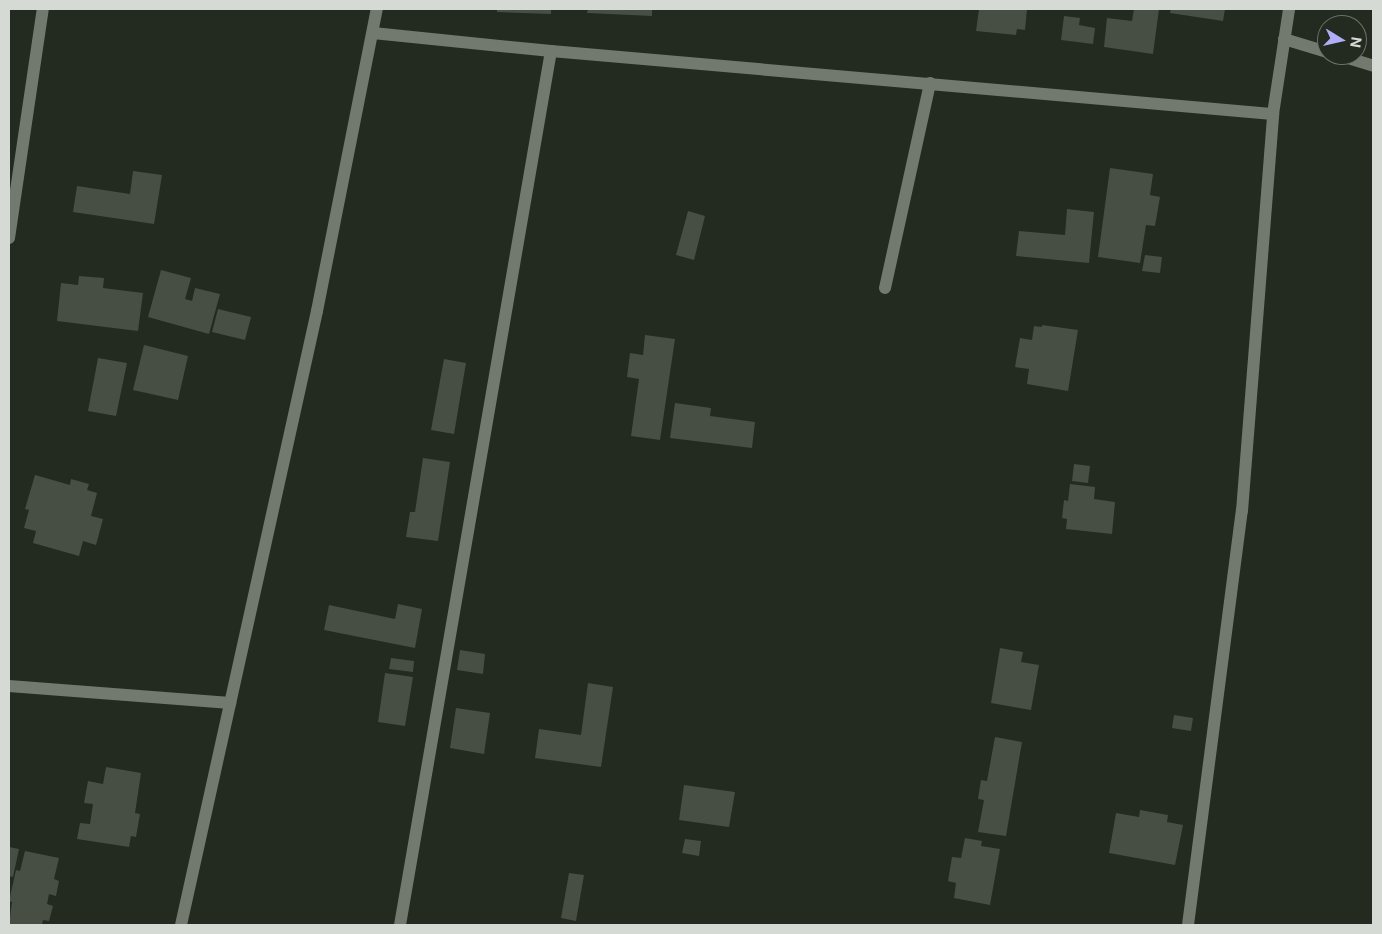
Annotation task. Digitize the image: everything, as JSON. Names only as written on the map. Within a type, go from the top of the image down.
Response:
[{"type":"street","points":[[9,238],[43,9]]},
{"type":"street","points":[[181,925],[317,311],[377,9]]},
{"type":"street","points":[[1188,925],[1242,511],[1273,114],[1289,9]]},
{"type":"street","points":[[373,33],[551,51],[1273,114]]},
{"type":"street","points":[[1284,39],[1317,49]]},
{"type":"street","points":[[400,925],[551,51]]},
{"type":"street","points":[[885,288],[930,83]]},
{"type":"street","points":[[9,686],[230,703]]},
{"type":"building","points":[[497,9],[551,9],[551,14],[497,12]]},
{"type":"building","points":[[588,9],[652,9],[652,16],[587,13]]},
{"type":"building","points":[[979,9],[1027,9],[1025,30],[1017,29],[1016,35],[976,31]]},
{"type":"building","points":[[1134,9],[1159,9],[1153,54],[1104,47],[1107,18],[1132,21]]},
{"type":"building","points":[[1171,9],[1225,9],[1223,21],[1170,13]]},
{"type":"building","points":[[1064,16],[1080,18],[1079,25],[1095,28],[1093,44],[1061,40]]},
{"type":"building","points":[[1110,168],[1153,174],[1150,195],[1160,197],[1155,226],[1146,225],[1140,263],[1098,257]]},
{"type":"building","points":[[133,171],[162,175],[154,224],[73,212],[77,186],[130,194]]},
{"type":"building","points":[[1067,209],[1094,212],[1089,263],[1016,256],[1019,231],[1065,235]]},
{"type":"building","points":[[688,211],[705,216],[694,260],[676,255]]},
{"type":"building","points":[[1145,255],[1162,257],[1160,273],[1142,271]]},
{"type":"building","points":[[161,270],[191,278],[185,299],[192,301],[195,288],[220,294],[209,334],[148,317]]},
{"type":"building","points":[[79,276],[104,278],[103,288],[143,293],[138,331],[57,321],[61,283],[78,285]]},
{"type":"building","points":[[218,309],[251,317],[245,340],[212,332]]},
{"type":"building","points":[[1042,325],[1078,330],[1068,391],[1027,384],[1029,369],[1015,367],[1020,338],[1032,340],[1034,326],[1042,327]]},
{"type":"building","points":[[645,335],[675,339],[660,440],[631,436],[639,379],[627,377],[630,353],[643,355]]},
{"type":"building","points":[[144,345],[188,356],[178,400],[133,390]]},
{"type":"building","points":[[98,358],[127,363],[116,416],[88,411]]},
{"type":"building","points":[[444,359],[466,363],[454,434],[431,430]]},
{"type":"building","points":[[675,403],[711,408],[710,416],[755,422],[752,448],[670,438]]},
{"type":"building","points":[[423,458],[450,462],[438,541],[406,537],[410,512],[415,512]]},
{"type":"building","points":[[1074,464],[1090,466],[1088,483],[1072,481]]},
{"type":"building","points":[[35,475],[70,485],[71,479],[89,484],[87,490],[97,493],[91,516],[103,519],[96,545],[83,541],[79,556],[33,543],[36,531],[24,528],[29,510],[25,509]]},
{"type":"building","points":[[1070,484],[1095,487],[1094,499],[1115,502],[1112,534],[1066,529],[1067,519],[1062,518],[1064,500],[1068,501]]},
{"type":"building","points":[[398,604],[422,609],[415,648],[324,630],[329,605],[395,619]]},
{"type":"building","points":[[1000,648],[1023,652],[1021,662],[1039,665],[1031,710],[991,703]]},
{"type":"building","points":[[460,650],[485,654],[483,674],[457,670]]},
{"type":"building","points":[[391,658],[414,661],[413,672],[389,669]]},
{"type":"building","points":[[385,673],[413,677],[405,726],[378,722]]},
{"type":"building","points":[[588,683],[613,687],[601,767],[535,758],[539,729],[581,735]]},
{"type":"building","points":[[456,708],[490,713],[484,754],[450,748]]},
{"type":"building","points":[[1174,715],[1193,718],[1191,731],[1172,728]]},
{"type":"building","points":[[995,737],[1022,742],[1006,836],[978,832],[984,800],[978,799],[981,780],[987,781]]},
{"type":"building","points":[[106,767],[141,773],[135,813],[140,814],[136,837],[131,836],[129,847],[77,839],[80,823],[90,824],[93,804],[84,803],[88,781],[103,784]]},
{"type":"building","points":[[684,785],[735,792],[729,827],[679,820]]},
{"type":"building","points":[[1140,810],[1168,815],[1167,822],[1183,825],[1175,865],[1109,853],[1116,813],[1139,817]]},
{"type":"building","points":[[965,838],[982,841],[981,846],[1000,849],[990,905],[954,898],[956,883],[948,881],[952,857],[961,858]]},
{"type":"building","points":[[685,839],[701,841],[699,856],[682,853]]},
{"type":"building","points":[[9,847],[19,849],[13,877],[9,876]]},
{"type":"building","points":[[25,851],[59,858],[54,879],[59,881],[56,896],[49,894],[47,904],[53,906],[49,921],[43,920],[42,925],[9,925],[12,902],[9,901],[16,870],[20,871]]},
{"type":"building","points":[[569,873],[584,875],[576,921],[561,918]]}]
